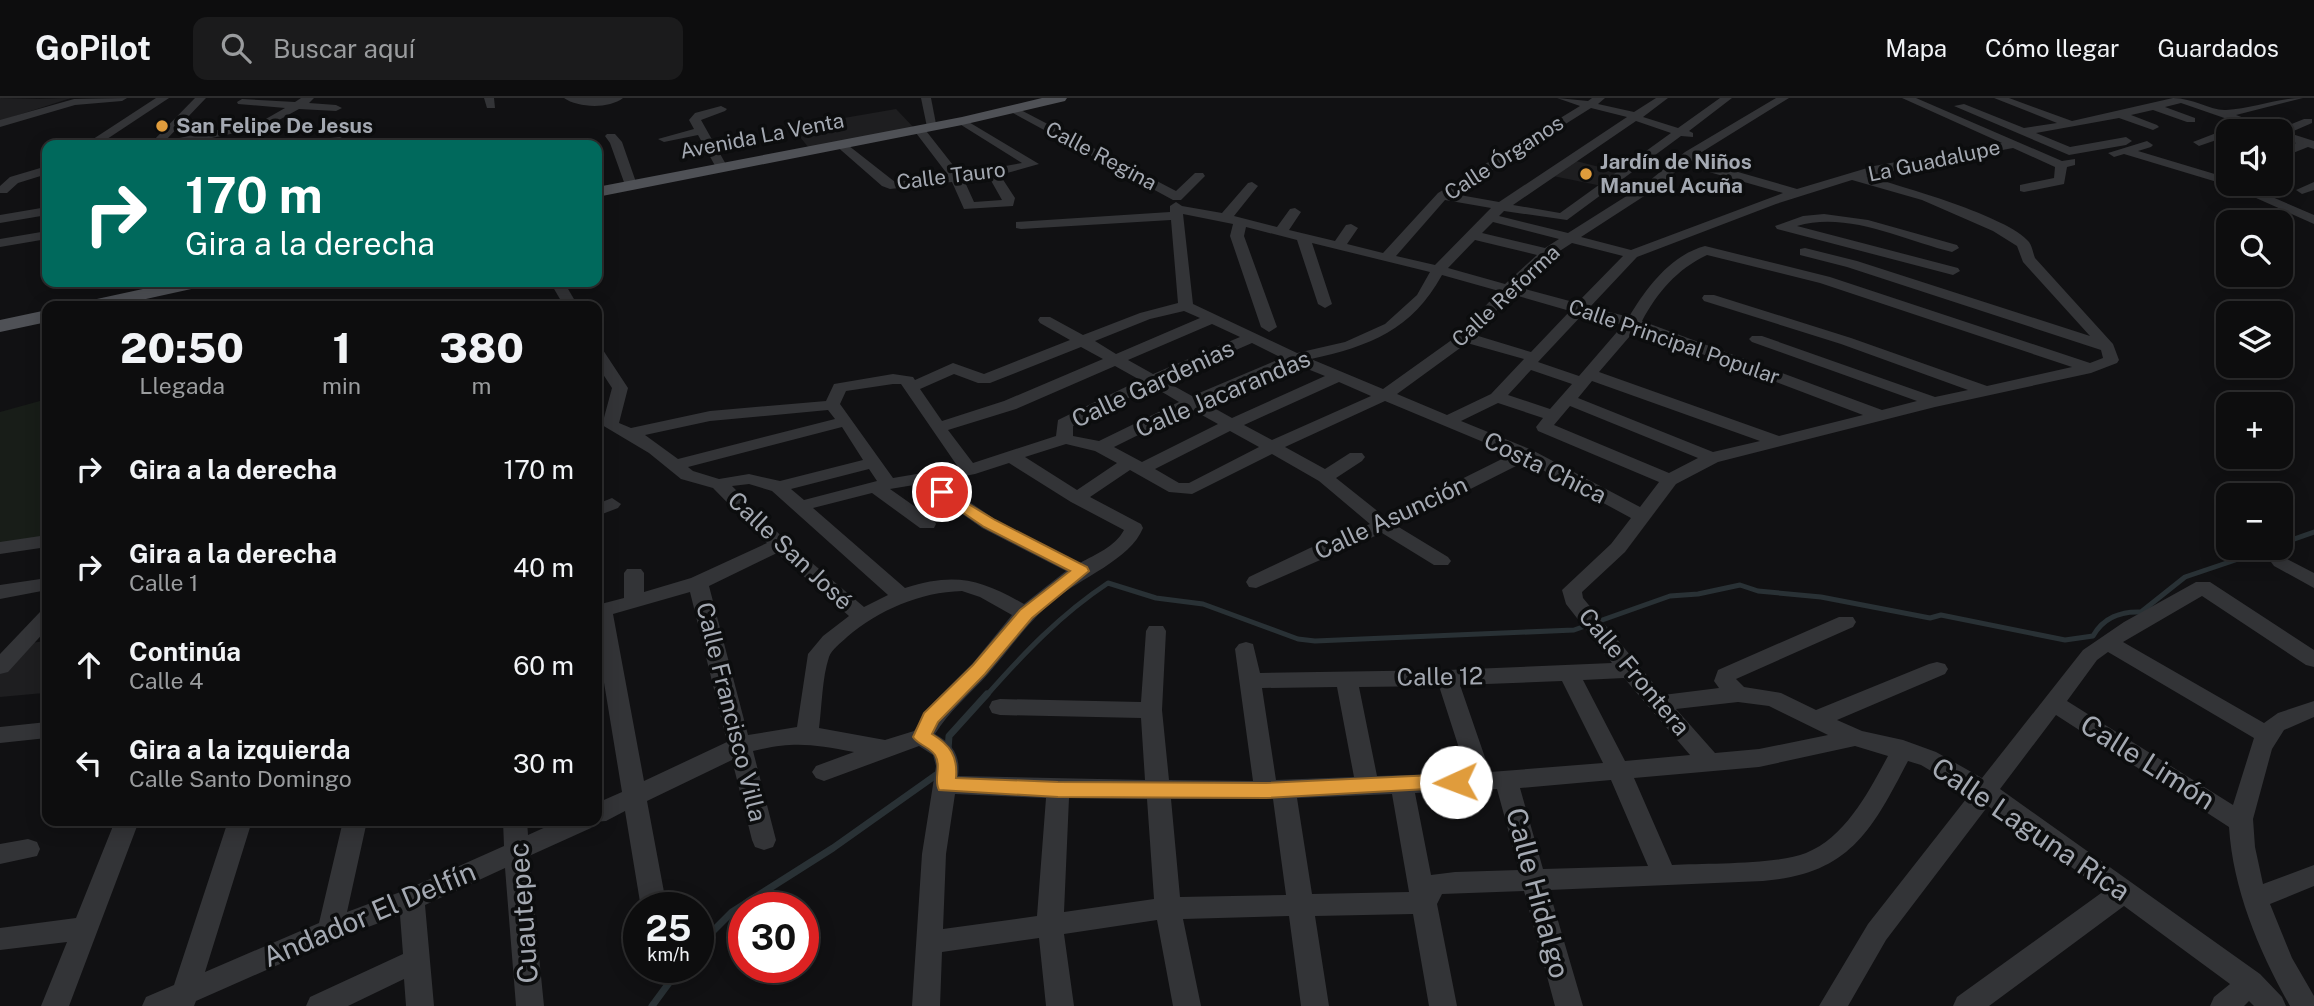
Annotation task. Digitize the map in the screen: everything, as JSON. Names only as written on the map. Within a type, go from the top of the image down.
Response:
[{"type":"main road","name":"Avenida La Venta","points":[[602,191],[962,121],[1060,98]]},
{"type":"main road","points":[[113,301],[176,287]]},
{"type":"main road","points":[[0,326],[42,317]]},
{"type":"street","points":[[0,124],[77,100],[122,98]]},
{"type":"street","points":[[98,140],[164,98]]},
{"type":"street","points":[[160,140],[201,98]]},
{"type":"street","points":[[197,140],[275,121],[309,98]]},
{"type":"street","points":[[926,98],[926,128],[957,178],[969,206],[1008,203],[1009,198],[992,173]]},
{"type":"street","points":[[1562,98],[1595,102],[1710,142]]},
{"type":"street","name":"Calle Jacarandas","points":[[1101,447],[1190,403],[1295,358],[1350,346],[1391,327],[1423,297],[1438,270],[1495,213],[1663,98]]},
{"type":"street","points":[[1495,213],[1562,217],[1727,98]]},
{"type":"street","points":[[1753,98],[1769,106]]},
{"type":"street","name":"Calle Reforma","points":[[1065,439],[1101,447],[1175,488],[1185,490],[1384,396],[1465,337],[1496,306],[1508,289],[1547,254],[1648,188],[1689,155],[1784,98]]},
{"type":"street","points":[[1908,98],[2062,165],[2147,145]]},
{"type":"street","points":[[1960,106],[2069,151],[2126,141],[1999,98]]},
{"type":"street","points":[[1979,113],[2033,98]]},
{"type":"street","points":[[2223,114],[2298,98]]},
{"type":"street","points":[[570,99],[613,100]]},
{"type":"street","points":[[2023,132],[2120,115],[2180,99],[2237,119]]},
{"type":"street","name":"Calle Órganos","points":[[1386,258],[1442,195],[1559,121],[1595,102]]},
{"type":"street","points":[[2152,106],[2191,120]]},
{"type":"street","points":[[213,135],[237,107],[336,108]]},
{"type":"street","points":[[721,108],[695,117],[700,131],[722,168]]},
{"type":"street","name":"Calle Regina","points":[[1015,110],[1177,207]]},
{"type":"street","points":[[2120,115],[2153,127]]},
{"type":"street","name":"Calle Tauro","points":[[840,144],[890,186],[992,173],[1033,164],[962,121]]},
{"type":"street","points":[[2293,128],[2308,121]]},
{"type":"street","points":[[664,139],[700,131]]},
{"type":"street","points":[[231,132],[232,140]]},
{"type":"street","points":[[611,136],[616,142],[631,185]]},
{"type":"street","points":[[2199,142],[2216,137]]},
{"type":"street","points":[[2293,138],[2310,144]]},
{"type":"street","points":[[2293,150],[2310,144]]},
{"type":"street","name":"La Guadalupe","points":[[1632,254],[1771,201],[1874,170],[2013,145]]},
{"type":"street","points":[[2125,150],[2216,179]]},
{"type":"street","points":[[1689,155],[1713,169],[1800,194]]},
{"type":"street","points":[[2024,188],[2060,181],[2062,165]]},
{"type":"street","points":[[2,191],[14,180],[42,172]]},
{"type":"street","points":[[1186,306],[1177,207],[1199,176]]},
{"type":"street","points":[[1670,480],[1546,429],[1545,423],[1569,400],[1633,323],[1643,303],[1661,281],[1693,255],[1704,250],[1825,280],[2091,368],[2111,360],[2108,347],[2028,259],[2023,244],[1998,228],[1926,197],[1854,177]]},
{"type":"street","points":[[2,191],[42,184]]},
{"type":"street","points":[[1252,186],[1233,220],[1269,327]]},
{"type":"street","points":[[832,405],[840,387],[907,383],[953,369],[984,380],[1144,316],[1186,306],[1337,377],[1447,423],[1464,411],[1497,397],[1578,308],[1632,254],[1570,237],[1442,195]]},
{"type":"street","points":[[2260,196],[2314,220]]},
{"type":"street","points":[[0,207],[42,201]]},
{"type":"street","points":[[1771,201],[1788,209],[1797,220]]},
{"type":"street","points":[[1021,225],[1177,207]]},
{"type":"street","name":"Calle Principal Popular","points":[[1177,207],[1438,270],[1633,323],[1882,416]]},
{"type":"street","points":[[0,219],[42,212]]},
{"type":"street","points":[[1280,232],[1295,212]]},
{"type":"street","points":[[1952,248],[1861,224],[1812,217],[1782,226],[1952,271]]},
{"type":"street","points":[[1338,247],[1351,228]]},
{"type":"street","points":[[1473,235],[1547,254]]},
{"type":"street","points":[[0,243],[42,236]]},
{"type":"street","points":[[1303,238],[1325,304]]},
{"type":"street","points":[[1805,253],[1852,264],[2108,347]]},
{"type":"street","points":[[1709,298],[1846,341],[1987,391]]},
{"type":"street","points":[[937,428],[1010,405],[1213,318]]},
{"type":"street","points":[[1045,320],[1325,477],[1353,504],[1382,526],[1441,561]]},
{"type":"street","name":"Calle Gardenias","points":[[1065,439],[1064,424],[1150,381],[1254,337]]},
{"type":"street","points":[[1465,337],[1777,441]]},
{"type":"street","points":[[1757,339],[1934,402]]},
{"type":"street","points":[[602,361],[620,388],[603,428]]},
{"type":"street","name":"Calle Frontera","points":[[1708,761],[1629,670],[1573,599],[1572,590],[1618,548],[1670,480],[1712,458],[1934,402],[2091,368]]},
{"type":"street","points":[[1077,498],[1136,465],[1337,377]]},
{"type":"street","points":[[907,383],[969,470]]},
{"type":"street","points":[[1497,397],[1554,416]]},
{"type":"street","points":[[1569,400],[1712,458]]},
{"type":"street","points":[[832,405],[874,461],[882,486],[928,524]]},
{"type":"street","points":[[629,433],[710,416],[832,405]]},
{"type":"street","points":[[674,465],[846,421]]},
{"type":"street","name":"Costa Chica","points":[[1447,423],[1526,454],[1642,516]]},
{"type":"street","name":"Calle San José","points":[[603,428],[629,433],[694,478],[719,484],[779,545],[862,616]]},
{"type":"street","points":[[801,506],[922,477],[969,470],[1065,439]]},
{"type":"street","name":"Calle Asunción","points":[[1256,582],[1317,552],[1382,526],[1526,454]]},
{"type":"street","points":[[824,772],[922,737],[931,718],[979,670],[1026,614],[1081,571],[1128,541],[1133,528],[1077,498],[1011,456]]},
{"type":"street","points":[[1325,477],[1356,457]]},
{"type":"street","points":[[778,487],[874,461]]},
{"type":"street","points":[[922,477],[989,524],[1081,571]]},
{"type":"street","points":[[719,484],[743,478],[763,479],[778,487],[902,596]]},
{"type":"street","points":[[0,547],[42,542]]},
{"type":"street","points":[[602,610],[698,583],[779,545]]},
{"type":"street","points":[[2281,562],[2314,582]]},
{"type":"street","points":[[634,573],[634,601]]},
{"type":"street","name":"Calle Francisco Villa","points":[[698,583],[764,840]]},
{"type":"street","points":[[0,592],[42,585]]},
{"type":"street","points":[[807,734],[819,654],[826,644],[862,616],[902,596],[940,586],[961,585],[976,588],[1026,614]]},
{"type":"street","points":[[1832,1006],[1877,932],[2090,655],[2106,642],[2133,624],[2203,587],[2314,660]]},
{"type":"street","points":[[1738,694],[1725,681],[1726,676],[1846,622]]},
{"type":"street","points":[[0,667],[42,623]]},
{"type":"street","points":[[602,627],[651,892]]},
{"type":"street","points":[[1156,631],[1152,710],[1168,908],[1187,1006]]},
{"type":"street","points":[[2106,642],[2265,734]]},
{"type":"street","points":[[0,647],[24,644]]},
{"type":"street","points":[[1246,649],[1299,905],[1315,1006]]},
{"type":"street","points":[[1817,719],[1937,669]]},
{"type":"street","name":"Calle 12","points":[[1251,681],[1447,678],[1629,670]]},
{"type":"street","points":[[1569,674],[1619,771],[1665,876]]},
{"type":"street","points":[[1346,678],[1367,786]]},
{"type":"street","name":"Calle Hidalgo","points":[[1447,678],[1494,780],[1534,880],[1569,1006]]},
{"type":"street","points":[[1658,703],[1738,694],[1773,699],[1855,738]]},
{"type":"street","name":"Calle Limón","points":[[2054,703],[2241,822]]},
{"type":"street","points":[[1000,707],[1152,710]]},
{"type":"street","points":[[2305,1006],[2288,979],[2256,898],[2243,859],[2241,822],[2265,734],[2284,717],[2314,709]]},
{"type":"street","points":[[0,735],[42,731]]},
{"type":"street","points":[[602,812],[740,746],[775,737],[807,734],[885,749]]},
{"type":"street","points":[[922,737],[945,767],[934,854],[926,1006]]},
{"type":"street","name":"Calle Laguna Rica","points":[[945,767],[1058,789],[1275,790],[1619,771],[1759,758],[1855,738],[1928,758],[1985,791],[2250,983],[2272,1006]]},
{"type":"street","points":[[1425,903],[1434,885],[1665,876],[1787,867],[1812,862],[1829,853],[1868,814],[1903,749]]},
{"type":"street","points":[[1402,784],[1443,1006]]},
{"type":"street","points":[[1058,789],[1050,923],[1060,1006]]},
{"type":"street","points":[[55,1006],[125,826]]},
{"type":"street","points":[[182,1001],[238,826]]},
{"type":"street","points":[[330,930],[354,826]]},
{"type":"street","name":"Cuautepec","points":[[516,826],[520,916],[530,1006]]},
{"type":"street","name":"Andador El Delfín","points":[[156,1006],[182,1001],[330,930],[412,899],[570,826]]},
{"type":"street","points":[[0,854],[28,849]]},
{"type":"street","points":[[2256,898],[2314,875]]},
{"type":"street","points":[[1967,1006],[2124,891]]},
{"type":"street","points":[[412,899],[420,1006]]},
{"type":"street","points":[[928,943],[1050,923],[1168,908],[1425,903]]},
{"type":"street","points":[[0,939],[86,928]]},
{"type":"street","points":[[320,1006],[416,961]]},
{"type":"street","points":[[2224,1006],[2250,983]]},
{"type":"shaded area","points":[[0,98],[39,99],[71,98],[0,121]]},
{"type":"shaded area","points":[[896,109],[915,129],[809,148],[792,127]]},
{"type":"shaded area","name":"Jardín de Niños Manuel Acuña","points":[[1576,161],[1619,172],[1602,186],[1553,176]]},
{"type":"shaded area","points":[[42,400],[42,545],[0,550],[0,412]]},
{"type":"shaded area","points":[[42,642],[42,693],[0,697],[0,672],[29,643]]},
{"type":"waterway","points":[[2293,539],[2314,532]]},
{"type":"waterway","points":[[986,696],[1043,635],[1108,583],[1156,598],[1203,604],[1298,639],[1315,641],[1574,630],[1670,596],[1698,594],[1740,585],[1758,591],[1821,597],[1930,618],[1941,615],[2065,640],[2093,636],[2107,620],[2126,613],[2141,612],[2185,577],[2235,560]]},
{"type":"waterway","points":[[948,750],[949,736],[987,694]]},
{"type":"waterway","points":[[714,930],[732,912],[833,848],[936,775]]},
{"type":"waterway","points":[[652,1006],[669,983]]},
{"type":"place","name":"San Felipe De Jesus","points":[[162,126]]},
{"type":"place","name":"Jardín de Niños Manuel Acuña","points":[[1586,174]]},
{"type":"route","points":[[942,492],[989,524],[1081,571],[1026,614],[979,670],[931,718],[922,737],[943,750],[948,766],[946,785],[1058,789],[1266,790],[1456,782]]}]
